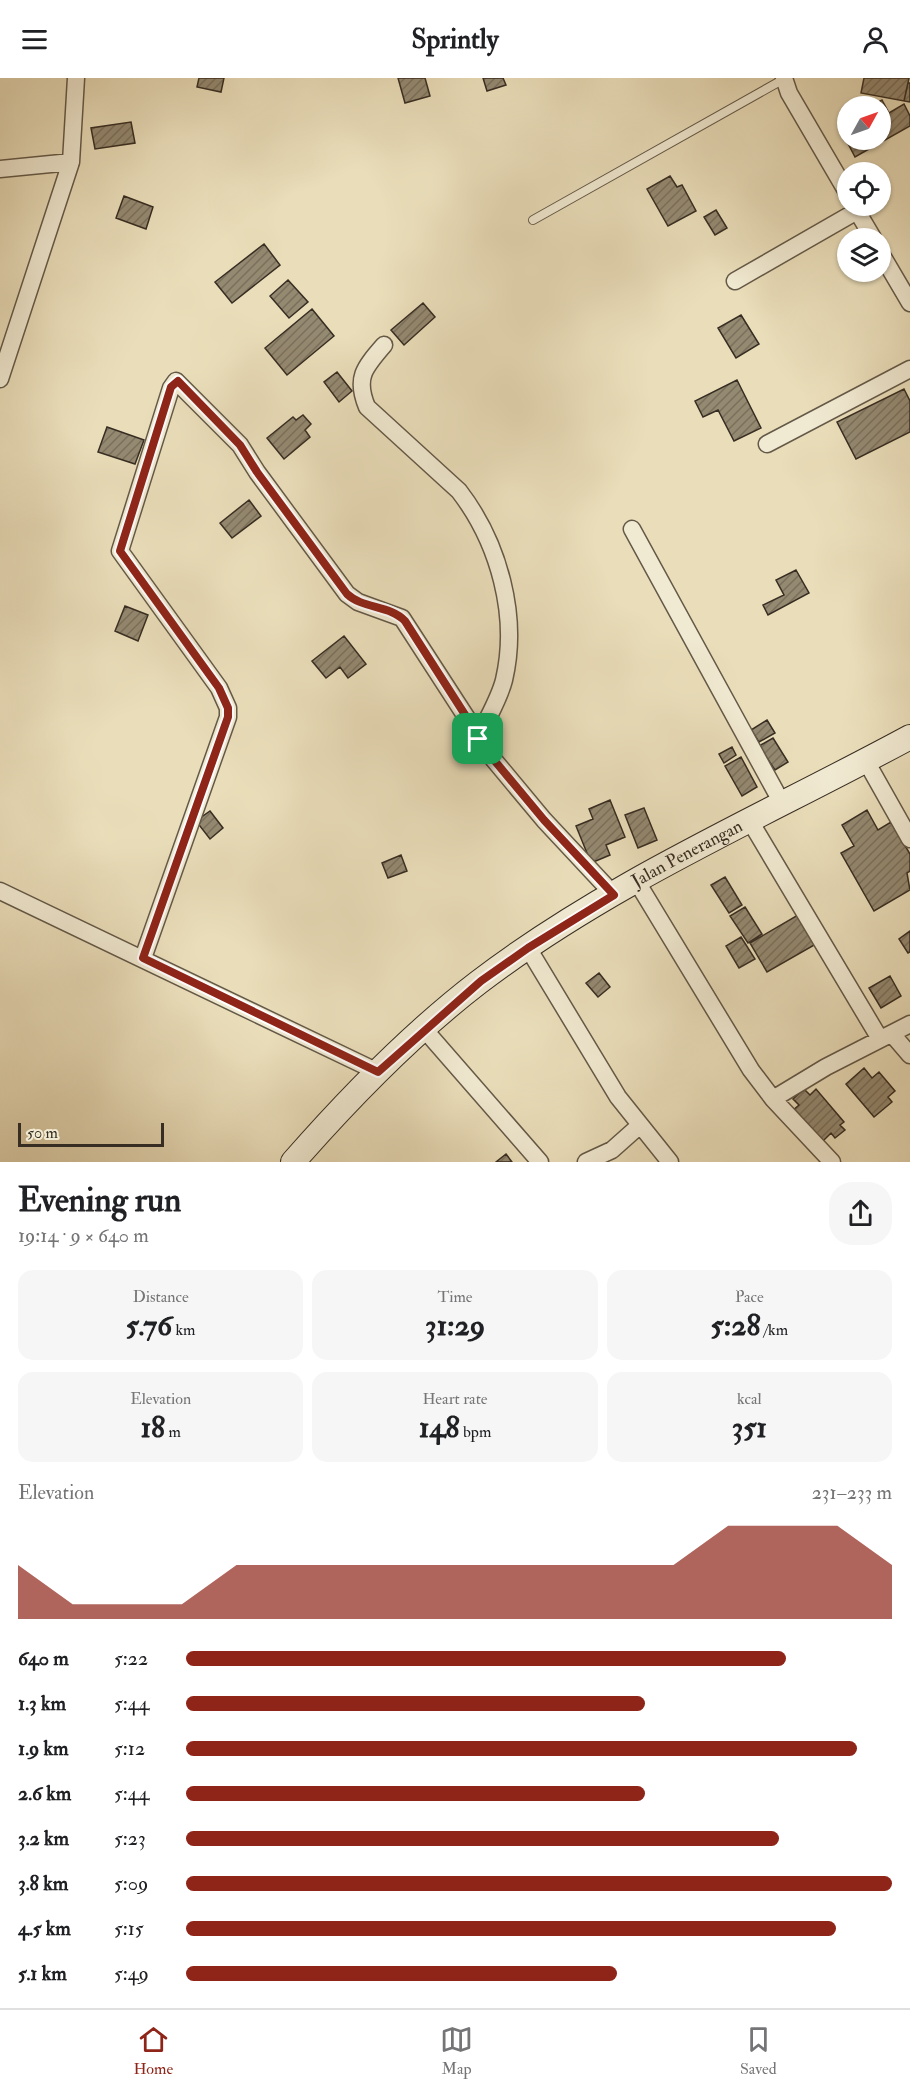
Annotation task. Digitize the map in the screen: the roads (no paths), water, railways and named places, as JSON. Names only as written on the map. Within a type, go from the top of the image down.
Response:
[{"type":"street","points":[[0,380],[70,162],[76,78]]},
{"type":"street","points":[[784,78],[789,93],[837,176]]},
{"type":"street","points":[[0,169],[70,162]]},
{"type":"street","points":[[735,281],[842,216]]},
{"type":"street","points":[[891,271],[910,303]]},
{"type":"street","points":[[384,345],[370,361],[362,376],[360,389],[367,407],[459,491],[468,503],[482,529],[506,593],[509,636],[503,681],[478,739]]},
{"type":"street","points":[[767,444],[910,369]]},
{"type":"street","points":[[143,958],[228,717],[228,708],[219,688],[120,551],[174,382],[180,383],[240,445],[257,472],[347,594],[358,602],[396,614],[405,621],[478,739],[544,820],[614,895]]},
{"type":"street","points":[[632,528],[783,805]]},
{"type":"street","name":"Jalan Penerangan","points":[[293,1162],[339,1109],[424,1029],[481,981],[528,948],[637,882],[910,737]]},
{"type":"street","points":[[866,761],[910,839]]},
{"type":"street","points":[[750,821],[886,1037],[910,1055]]},
{"type":"street","points":[[637,882],[728,1033],[773,1099],[832,1162]]},
{"type":"street","points":[[0,891],[378,1072]]},
{"type":"street","points":[[528,948],[618,1097],[670,1162]]},
{"type":"street","points":[[773,1099],[910,1024]]},
{"type":"street","points":[[424,1029],[540,1162]]},
{"type":"street","points":[[586,1162],[612,1150],[639,1126]]},
{"type":"lane","points":[[533,220],[784,78]]}]
